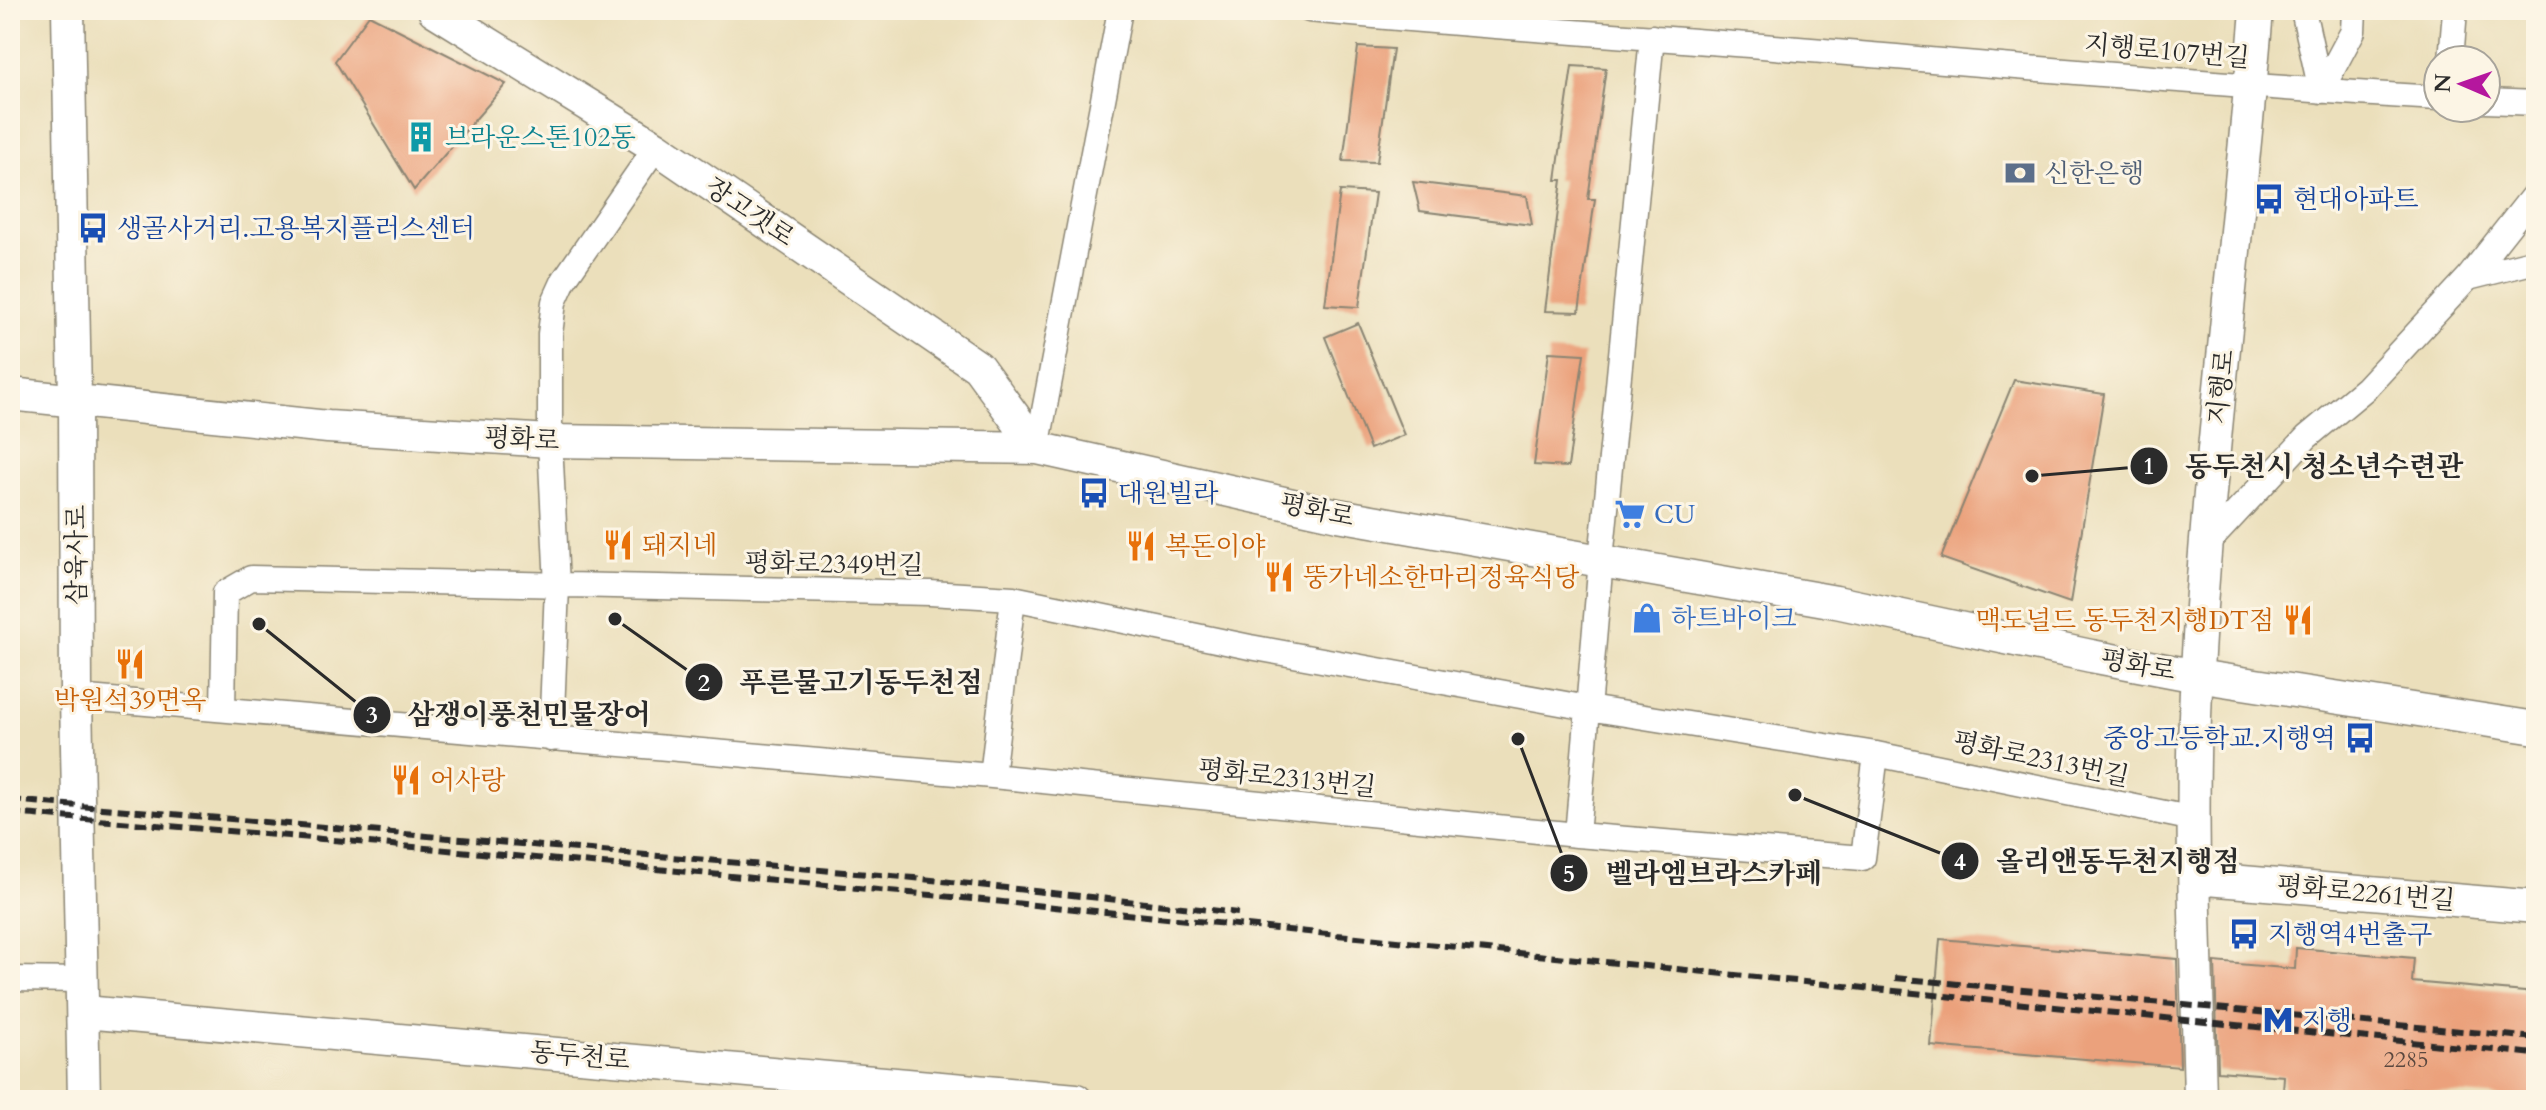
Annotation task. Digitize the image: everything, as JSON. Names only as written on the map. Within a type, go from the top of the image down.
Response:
[{"type":"main road","name":"삼육사로","points":[[68,10],[84,1100]]},
{"type":"main road","name":"장고갯로","points":[[434,10],[656,147],[978,367],[1037,448]]},
{"type":"main road","name":"지행로","points":[[2200,1100],[2194,819],[2197,676],[2205,546],[2257,10]]},
{"type":"main road","name":"평화로","points":[[10,394],[328,427],[550,441],[1037,448],[1338,515],[1836,602],[2197,676],[2536,728]]},
{"type":"main road","name":"평화로2261번길","points":[[2195,878],[2536,907]]},
{"type":"main road","name":"동두천로","points":[[84,1012],[1076,1100]]},
{"type":"street","points":[[1037,448],[1120,10]]},
{"type":"street","name":"지행로107번길","points":[[1309,10],[2250,87],[2422,97]]},
{"type":"street","points":[[2303,10],[2321,91]]},
{"type":"street","points":[[2321,91],[2353,31],[2354,10]]},
{"type":"street","points":[[2452,44],[2455,10]]},
{"type":"street","points":[[1577,835],[1652,37]]},
{"type":"street","points":[[2502,102],[2536,103]]},
{"type":"street","points":[[551,739],[557,586],[550,441],[550,334],[554,302],[564,280],[656,147]]},
{"type":"street","points":[[2205,546],[2307,437],[2366,388],[2468,278],[2536,192]]},
{"type":"street","points":[[2468,278],[2536,261]]},
{"type":"street","name":"평화로2349번길","points":[[223,709],[225,593],[251,578],[930,593],[1013,598]]},
{"type":"street","points":[[76,697],[992,776],[1013,598]]},
{"type":"street","name":"평화로2313번길","points":[[1013,598],[1250,647],[1588,708],[1876,754],[2194,819]]},
{"type":"street","name":"평화로2313번길","points":[[992,776],[1577,835],[1863,858],[1876,754]]},
{"type":"street","points":[[10,979],[83,980]]},
{"type":"building","name":"브라운스톤102동","points":[[369,15],[506,84],[414,190],[335,61]]},
{"type":"building","points":[[1358,47],[1393,49],[1377,162],[1343,161]]},
{"type":"building","points":[[1572,66],[1606,68],[1588,199],[1595,199],[1579,312],[1545,311],[1562,180],[1556,180]]},
{"type":"building","points":[[1413,182],[1527,196],[1532,225],[1420,211]]},
{"type":"building","points":[[1340,191],[1375,193],[1359,307],[1325,305]]},
{"type":"building","points":[[1358,323],[1404,435],[1370,449],[1325,337]]},
{"type":"building","points":[[1549,352],[1584,354],[1568,467],[1534,465]]},
{"type":"building","points":[[2014,380],[2104,394],[2070,603],[1941,558]]},
{"type":"building","points":[[1940,939],[2177,959],[2180,1067],[1931,1046]]},
{"type":"building","points":[[2296,948],[2414,958],[2412,982],[2536,993],[2536,1100],[2402,1089],[2401,1100],[2283,1092],[2284,1076],[2218,1071],[2215,962],[2295,969]]},
{"type":"railway","points":[[10,800],[914,878],[1238,913]]},
{"type":"railway","points":[[10,813],[958,898],[2536,1054]]},
{"type":"railway","points":[[1895,978],[2536,1038]]},
{"type":"place","name":"브라운스톤102동","points":[[421,137]]},
{"type":"place","name":"신한은행","points":[[2020,173]]},
{"type":"place","name":"현대아파트","points":[[2269,199]]},
{"type":"place","name":"생골사거리.고용복지플러스센터","points":[[93,228]]},
{"type":"place","name":"동두천시 청소년수련관","points":[[2032,476]]},
{"type":"place","name":"대원빌라","points":[[1094,493]]},
{"type":"place","name":"CU","points":[[1630,514]]},
{"type":"place","name":"돼지네","points":[[618,545]]},
{"type":"place","name":"복돈이야","points":[[1141,546]]},
{"type":"place","name":"뚱가네소한마리정육식당","points":[[1279,577]]},
{"type":"place","name":"하트바이크","points":[[1647,618]]},
{"type":"place","name":"푸른물고기동두천점","points":[[615,619]]},
{"type":"place","name":"맥도널드 동두천지행DT점","points":[[2298,620]]},
{"type":"place","name":"삼쟁이풍천민물장어","points":[[259,624]]},
{"type":"place","name":"박원석39면옥","points":[[130,664]]},
{"type":"place","name":"중앙고등학교.지행역","points":[[2360,738]]},
{"type":"place","name":"벨라엠브라스카페","points":[[1518,739]]},
{"type":"place","name":"어사랑","points":[[406,780]]},
{"type":"place","name":"올리앤동두천지행점","points":[[1795,795]]},
{"type":"place","name":"지행역4번출구","points":[[2244,934]]},
{"type":"place","name":"지행","points":[[2278,1020]]}]
